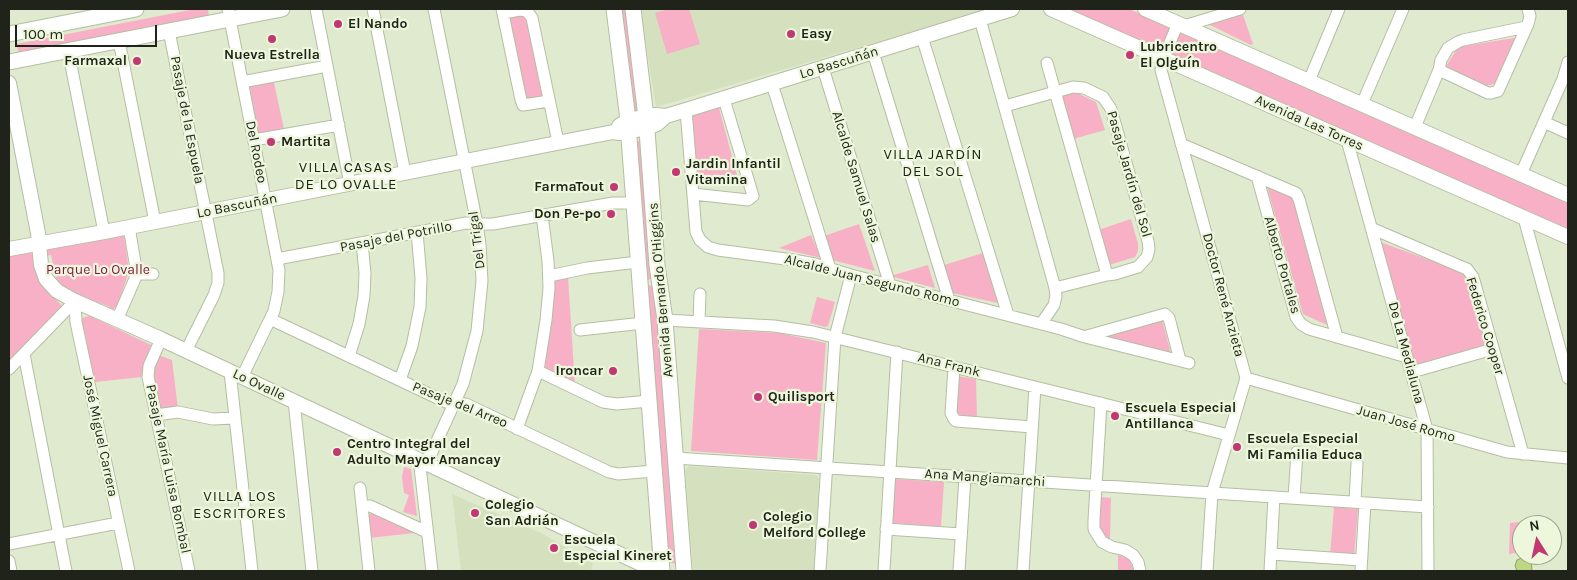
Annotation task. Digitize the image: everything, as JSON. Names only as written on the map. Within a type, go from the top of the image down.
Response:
[{"type":"main road","points":[[9,34],[136,9]]},
{"type":"main road","points":[[9,62],[169,31],[229,14],[282,9]]},
{"type":"main road","name":"Avenida Bernardo O'Higgins","points":[[614,9],[628,126],[662,571]]},
{"type":"main road","name":"Avenida Bernardo O'Higgins","points":[[633,9],[646,122],[656,265],[665,320],[684,571]]},
{"type":"street","points":[[316,9],[350,184]]},
{"type":"street","points":[[373,9],[405,173]]},
{"type":"street","name":"Del Trigal","points":[[423,462],[431,454],[456,403],[469,365],[478,331],[480,314],[481,265],[477,224],[434,9]]},
{"type":"street","name":"Lo Bascuñán","points":[[9,250],[558,142],[613,132],[619,133],[628,126],[646,122],[657,124],[666,116],[1012,9]]},
{"type":"street","name":"Avenida Las Torres","points":[[1051,9],[1568,237]]},
{"type":"street","points":[[1145,9],[1568,195]]},
{"type":"street","points":[[1181,25],[1240,9]]},
{"type":"street","points":[[1309,81],[1339,9]]},
{"type":"street","points":[[1362,104],[1403,9]]},
{"type":"street","points":[[1439,70],[1488,93],[1495,93],[1500,89],[1526,27],[1530,16],[1528,9]]},
{"type":"street","points":[[549,101],[523,105],[503,11],[527,11],[532,18],[558,142]]},
{"type":"street","name":"Del Rodeo","points":[[229,14],[266,200],[277,259],[279,281],[270,320],[236,375]]},
{"type":"street","points":[[980,19],[1055,288],[1054,305],[1040,324]]},
{"type":"street","name":"Doctor René Anzieta","points":[[1181,25],[1163,58],[1161,70],[1246,378]]},
{"type":"street","points":[[1415,127],[1445,52],[1458,42],[1526,27]]},
{"type":"street","name":"Pasaje de la Espuela","points":[[169,31],[217,267],[218,283],[186,351]]},
{"type":"street","points":[[922,37],[1008,315]]},
{"type":"street","points":[[118,40],[155,222]]},
{"type":"street","points":[[68,50],[104,232]]},
{"type":"street","points":[[872,52],[949,300]]},
{"type":"street","points":[[1521,174],[1544,122],[1566,80],[1568,62]]},
{"type":"street","points":[[1047,63],[1107,275]]},
{"type":"street","points":[[242,82],[327,66]]},
{"type":"street","name":"Alcalde Samuel Salas","points":[[823,68],[890,285]]},
{"type":"street","name":"Lo Ovalle","points":[[9,83],[38,233],[41,265],[46,279],[57,291],[75,302],[294,401],[656,571]]},
{"type":"street","points":[[772,84],[830,269]]},
{"type":"street","name":"Pasaje Jardín del Sol","points":[[1005,106],[1073,87],[1084,88],[1103,97],[1109,104],[1148,241],[1149,249],[1145,261],[1138,267],[1055,288]]},
{"type":"street","points":[[686,110],[693,194],[746,200],[752,198],[752,192],[724,99]]},
{"type":"street","points":[[1544,122],[1568,133]]},
{"type":"street","points":[[254,140],[339,124]]},
{"type":"street","name":"De La Medialuna","points":[[1347,140],[1428,430],[1428,571]]},
{"type":"street","points":[[1182,144],[1292,190],[1298,196],[1337,337]]},
{"type":"street","name":"Alberto Portales","points":[[1257,176],[1296,317],[1305,327],[1407,357]]},
{"type":"street","name":"Alcalde Juan Segundo Romo","points":[[693,194],[696,232],[704,244],[713,250],[793,260],[1008,315],[1085,337],[1185,361],[1169,318],[1165,314],[1085,337]]},
{"type":"street","name":"Pasaje del Potrillo","points":[[277,259],[466,223],[493,224],[613,203],[634,203]]},
{"type":"street","points":[[517,429],[538,371],[546,320],[549,276],[542,215]]},
{"type":"street","points":[[1524,218],[1568,378]]},
{"type":"street","points":[[117,320],[137,274],[129,227]]},
{"type":"street","name":"Federico Cooper","points":[[1372,228],[1462,267],[1470,273],[1475,281],[1522,454]]},
{"type":"street","points":[[400,380],[412,346],[420,307],[421,278],[417,232]]},
{"type":"street","points":[[349,356],[359,324],[364,296],[365,273],[362,243]]},
{"type":"street","points":[[549,276],[587,268],[638,262]]},
{"type":"street","points":[[137,274],[153,274]]},
{"type":"street","points":[[820,571],[835,337],[852,275]]},
{"type":"street","points":[[698,322],[700,294]]},
{"type":"street","points":[[9,369],[75,302]]},
{"type":"street","name":"José Miguel Carrera","points":[[75,302],[76,321],[128,571]]},
{"type":"street","name":"Pasaje del Arreo","points":[[270,320],[446,402],[466,404],[612,474],[654,471]]},
{"type":"street","name":"Ana Frank","points":[[665,320],[784,327],[835,337],[1229,435]]},
{"type":"street","points":[[580,330],[643,323]]},
{"type":"street","name":"Pasaje María Luisa Bombal","points":[[160,339],[148,371],[149,383],[189,571]]},
{"type":"street","points":[[1412,372],[1493,349]]},
{"type":"street","points":[[884,571],[897,352]]},
{"type":"street","points":[[24,354],[66,571]]},
{"type":"street","points":[[954,367],[951,413],[956,421],[1032,427]]},
{"type":"street","points":[[538,371],[603,402],[612,404],[648,401]]},
{"type":"street","points":[[236,375],[235,418],[252,571]]},
{"type":"street","points":[[1207,571],[1212,493],[1246,378]]},
{"type":"street","name":"Juan José Romo","points":[[1246,378],[1507,452],[1568,458]]},
{"type":"street","points":[[1023,571],[1035,387]]},
{"type":"street","points":[[294,401],[312,571]]},
{"type":"street","points":[[1101,403],[1094,520],[1096,534],[1107,545],[1125,550],[1133,555],[1138,562],[1140,571]]},
{"type":"street","points":[[156,415],[178,412],[213,419],[235,418]]},
{"type":"street","points":[[1294,498],[1297,452]]},
{"type":"street","name":"Ana Mangiamarchi","points":[[675,458],[1428,507]]},
{"type":"street","points":[[423,462],[419,470],[432,571]]},
{"type":"street","points":[[1271,554],[1361,566],[1357,463]]},
{"type":"street","points":[[958,571],[965,477]]},
{"type":"street","points":[[360,488],[369,571]]},
{"type":"street","points":[[1270,571],[1274,497]]},
{"type":"street","points":[[362,505],[370,506],[427,532]]},
{"type":"street","points":[[9,544],[118,523]]},
{"type":"street","points":[[886,529],[961,534]]},
{"type":"street","points":[[9,562],[11,571]]},
{"type":"shaded area","points":[[640,9],[989,9],[656,107]]},
{"type":"shaded area","name":"Colegio Melford College","points":[[689,466],[816,475],[819,479],[814,571],[693,571],[685,470]]},
{"type":"shaded area","name":"Colegio San Adrián","points":[[452,494],[541,533],[593,563],[591,571],[461,571]]},
{"type":"shaded area","points":[[1531,565],[1532,570],[1517,571],[1515,566]]},
{"type":"green space","points":[[195,9],[208,9],[209,17],[19,53],[16,44]]},
{"type":"green space","points":[[504,9],[527,9],[545,99],[523,103]]},
{"type":"green space","points":[[619,9],[628,9],[642,113],[634,117]]},
{"type":"green space","points":[[669,9],[689,9],[700,44],[667,54],[655,13]]},
{"type":"green space","points":[[1061,9],[1129,9],[1568,203],[1568,232]]},
{"type":"green space","points":[[1241,12],[1253,44],[1251,45],[1206,23]]},
{"type":"green space","points":[[1520,37],[1500,79],[1494,84],[1484,86],[1445,68],[1458,47]]},
{"type":"green space","points":[[273,78],[284,129],[258,133],[249,83]]},
{"type":"green space","points":[[1075,92],[1096,102],[1105,130],[1073,139],[1060,96]]},
{"type":"green space","points":[[718,104],[739,183],[698,182],[690,115]]},
{"type":"green space","points":[[636,141],[643,141],[655,277],[645,281]]},
{"type":"green space","points":[[1266,183],[1292,195],[1327,325],[1303,314]]},
{"type":"green space","points":[[1131,219],[1138,251],[1135,257],[1109,265],[1098,230]]},
{"type":"green space","points":[[859,224],[875,271],[832,260],[824,236]]},
{"type":"green space","name":"Parque Lo Ovalle","points":[[124,235],[129,271],[117,307],[94,318],[151,345],[142,377],[95,382],[81,319],[110,307],[66,290],[56,278],[51,255],[33,258],[40,283],[62,306],[9,364],[9,256]]},
{"type":"green space","points":[[811,235],[821,258],[779,248]]},
{"type":"green space","points":[[1380,242],[1465,273],[1471,283],[1488,347],[1414,368]]},
{"type":"green space","points":[[983,253],[998,303],[952,293],[944,265]]},
{"type":"green space","points":[[928,265],[935,288],[890,276]]},
{"type":"green space","points":[[568,277],[575,386],[540,369],[552,313],[551,279]]},
{"type":"green space","points":[[645,285],[654,286],[659,315],[680,565],[668,562]]},
{"type":"green space","points":[[817,297],[835,302],[828,326],[825,327],[810,323]]},
{"type":"green space","points":[[1162,319],[1171,354],[1103,336]]},
{"type":"green space","name":"Quilisport","points":[[699,329],[779,333],[826,343],[817,460],[691,451]]},
{"type":"green space","points":[[158,355],[172,360],[178,409],[158,410],[153,387],[154,362]]},
{"type":"green space","points":[[957,376],[976,379],[977,418],[961,416],[955,410]]},
{"type":"green space","points":[[404,467],[411,469],[417,516],[403,512],[409,495],[404,493],[402,477]]},
{"type":"green space","points":[[895,479],[944,482],[941,527],[892,523]]},
{"type":"green space","points":[[1101,497],[1111,498],[1110,540],[1102,536],[1099,528]]},
{"type":"green space","points":[[1334,507],[1358,509],[1354,557],[1330,556]]},
{"type":"green space","points":[[376,513],[413,529],[414,533],[369,538],[366,519],[370,514]]},
{"type":"green space","points":[[1510,523],[1512,523],[1512,554],[1509,554]]},
{"type":"green space","points":[[1118,555],[1128,558],[1135,571],[1118,571]]},
{"type":"place","name":"El Nando","points":[[338,24]]},
{"type":"place","name":"Easy","points":[[791,34]]},
{"type":"place","name":"Nueva Estrella","points":[[272,39]]},
{"type":"place","name":"Lubricentro El Olguín","points":[[1130,55]]},
{"type":"place","name":"Farmaxal","points":[[137,61]]},
{"type":"place","name":"Martita","points":[[271,142]]},
{"type":"place","name":"Jardin Infantil Vitamina","points":[[676,172]]},
{"type":"place","name":"FarmaTout","points":[[614,187]]},
{"type":"place","name":"Don Pe-po","points":[[611,214]]},
{"type":"place","name":"Ironcar","points":[[613,371]]},
{"type":"place","name":"Quilisport","points":[[758,397]]},
{"type":"place","name":"Escuela Especial Antillanca","points":[[1115,416]]},
{"type":"place","name":"Escuela Especial Mi Familia Educa","points":[[1237,447]]},
{"type":"place","name":"Centro Integral del Adulto Mayor Amancay","points":[[337,452]]},
{"type":"place","name":"Colegio San Adrián","points":[[475,513]]},
{"type":"place","name":"Colegio Melford College","points":[[753,525]]},
{"type":"place","name":"Escuela Especial Kineret","points":[[554,548]]},
{"type":"district","name":"VILLA JARDÍN DEL SOL","points":[[933,164]]},
{"type":"district","name":"VILLA CASAS DE LO OVALLE","points":[[346,176]]},
{"type":"district","name":"VILLA LOS ESCRITORES","points":[[240,506]]}]
